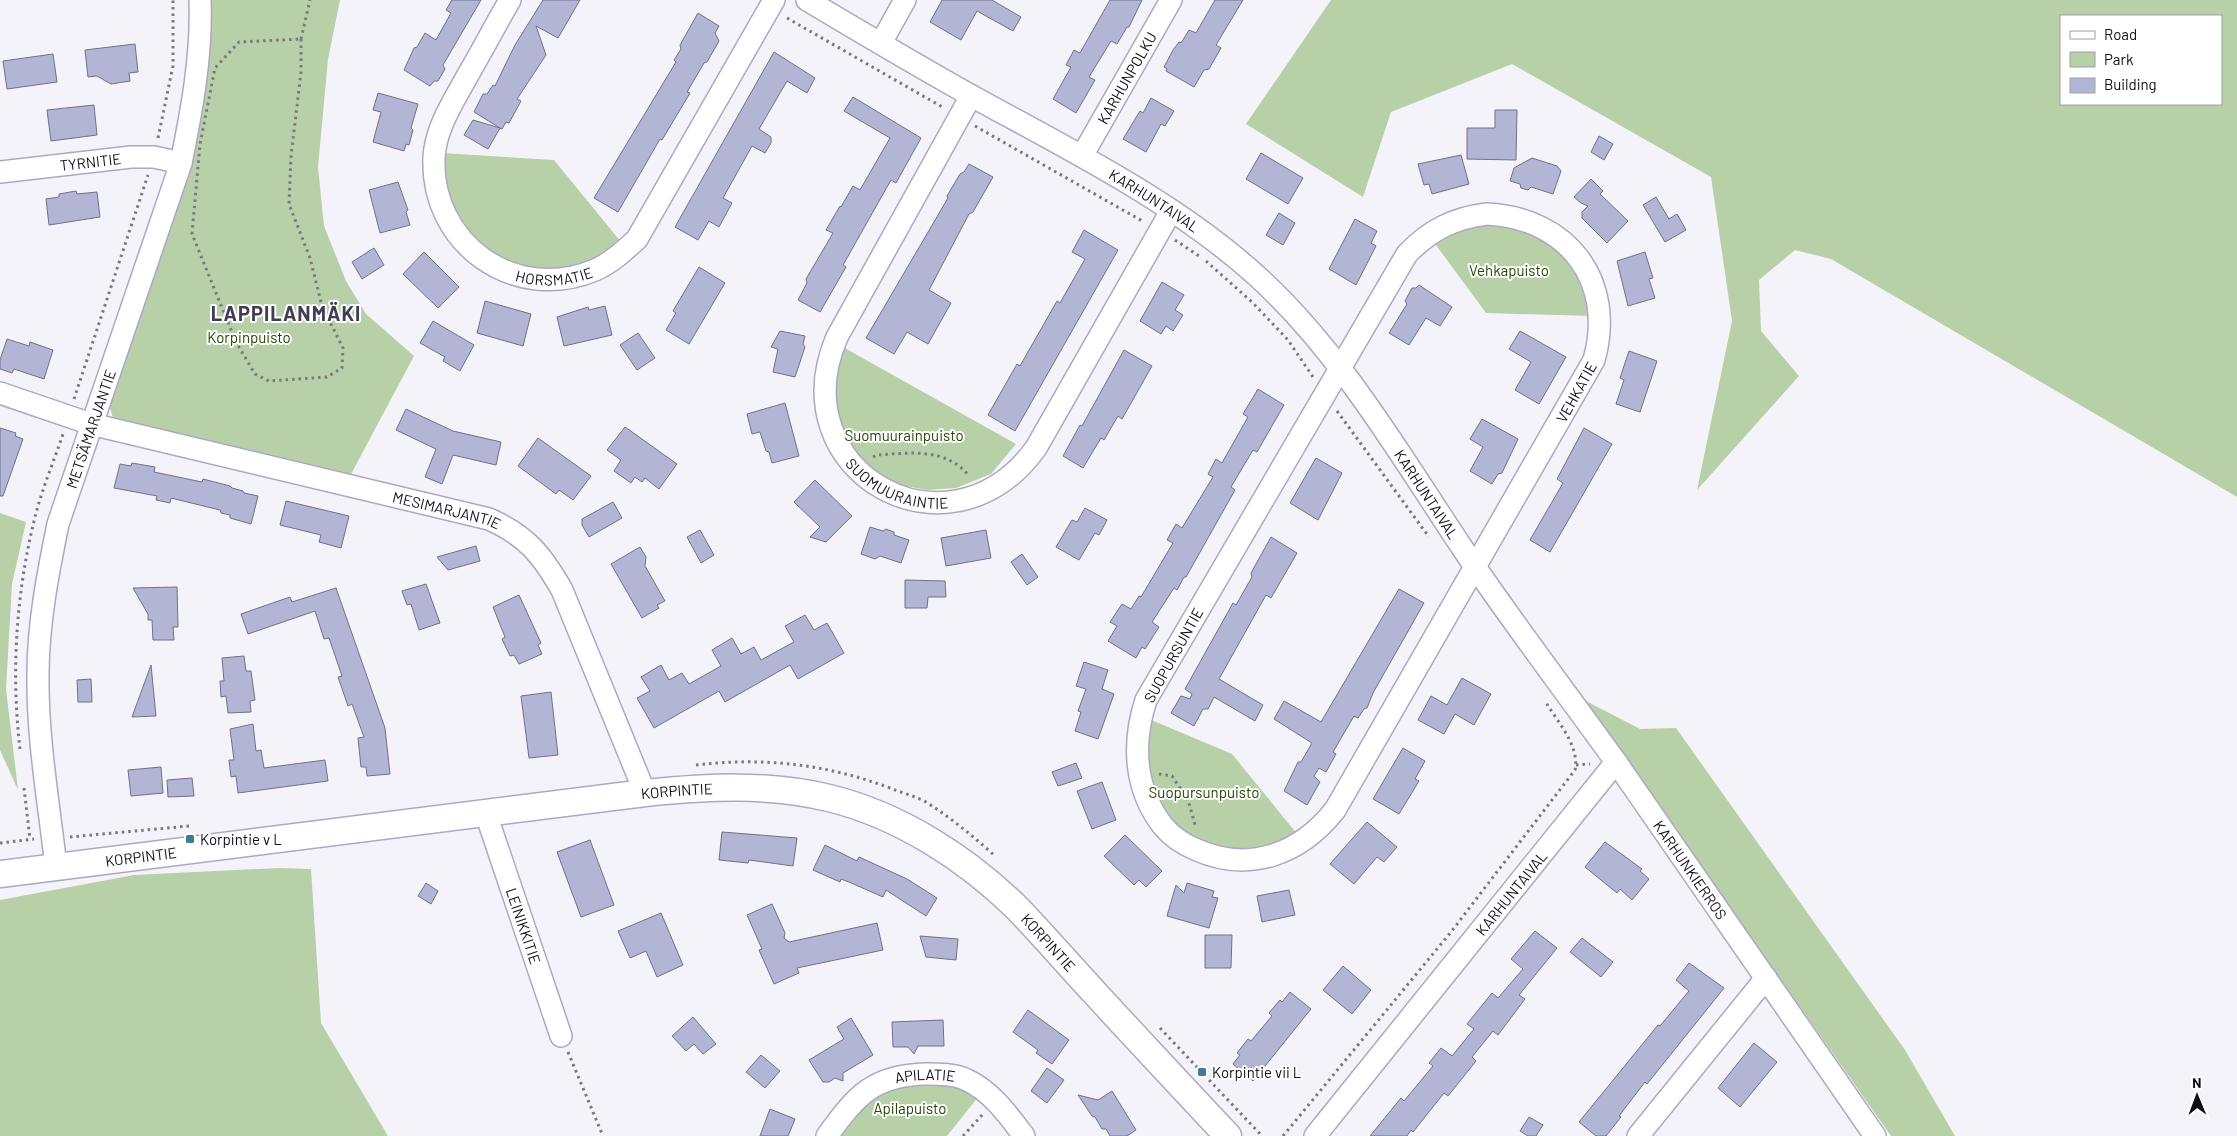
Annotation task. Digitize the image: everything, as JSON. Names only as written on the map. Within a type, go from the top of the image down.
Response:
[{"type":"street","name":"METSÄMARJANTIE","points":[[56,867],[42,746],[38,674],[46,580],[58,524],[181,163],[194,101],[198,62],[200,0]]},
{"type":"street","name":"HORSMATIE","points":[[510,0],[443,121],[434,154],[436,188],[441,205],[452,227],[468,247],[481,258],[512,274],[546,280],[580,276],[596,270],[611,262],[637,238],[774,0]]},
{"type":"street","name":"KARHUNTAIVAL","points":[[807,0],[971,96],[1082,156],[1202,230],[1256,276],[1292,310],[1340,366],[1475,568],[1616,762],[1315,1136]]},
{"type":"street","points":[[880,43],[905,0]]},
{"type":"street","name":"KARHUNPOLKU","points":[[1082,156],[1171,0]]},
{"type":"street","name":"SUOMUURAINTIE","points":[[971,96],[836,337],[826,370],[825,404],[835,438],[854,466],[881,488],[914,501],[949,503],[983,494],[1013,475],[1036,448],[1170,211]]},
{"type":"street","name":"TYRNITIE","points":[[0,172],[131,157],[154,157],[181,163]]},
{"type":"street","name":"VEHKATIE","points":[[1340,366],[1407,254],[1420,241],[1451,222],[1487,214],[1506,215],[1523,219],[1556,235],[1580,260],[1589,275],[1600,308],[1599,343],[1594,360],[1475,568]]},
{"type":"street","name":"SUOPURSUNTIE","points":[[1340,366],[1146,700],[1138,733],[1139,772],[1146,797],[1164,827],[1177,838],[1201,852],[1226,859],[1262,858],[1296,846],[1310,837],[1335,810],[1475,568]]},
{"type":"street","points":[[0,393],[91,424]]},
{"type":"street","name":"MESIMARJANTIE","points":[[91,424],[489,519],[512,529],[547,563],[562,590],[645,793]]},
{"type":"street","name":"KARHUNKIERROS","points":[[1616,762],[1875,1136]]},
{"type":"street","name":"KORPINTIE","points":[[0,874],[645,793],[712,787],[750,787],[789,791],[830,799],[868,811],[942,848],[974,871],[1016,908],[1228,1136]]},
{"type":"street","name":"LEINIKKITIE","points":[[486,814],[561,1036]]},
{"type":"street","points":[[1638,1136],[1766,978]]},
{"type":"street","name":"APILATIE","points":[[827,1136],[850,1104],[874,1085],[904,1075],[942,1074],[967,1080],[996,1100],[1024,1136]]},
{"type":"path","points":[[301,39],[239,42],[215,68],[200,144],[192,234],[202,263],[236,342],[255,374],[269,381],[327,378],[342,368],[344,348],[322,306],[310,258],[289,204],[291,156],[301,72],[301,39],[310,0]]},
{"type":"path","points":[[854,466],[877,455],[923,453],[948,458],[964,469],[983,494]]},
{"type":"path","points":[[691,766],[718,762],[790,762],[836,770],[924,801],[962,827],[997,858]]},
{"type":"path","points":[[1139,772],[1172,776],[1188,800],[1194,817],[1201,852]]},
{"type":"path","points":[[0,843],[198,825]]},
{"type":"path","points":[[1154,1022],[1262,1136]]},
{"type":"path","points":[[561,1036],[603,1136]]},
{"type":"path","points":[[962,1136],[996,1100]]},
{"type":"green space","name":"Korpinpuisto","points":[[209,0],[340,0],[328,59],[318,167],[324,226],[346,281],[366,314],[414,356],[350,476],[114,421],[109,405],[190,159],[208,70]]},
{"type":"green space","points":[[1331,0],[2237,0],[2237,497],[1831,259],[1795,250],[1759,280],[1761,331],[1799,376],[1697,490],[1732,321],[1711,177],[1512,64],[1391,112],[1363,197],[1246,124]]},
{"type":"green space","points":[[442,153],[554,160],[621,242],[596,261],[581,266],[540,270],[499,259],[470,238],[446,196]]},
{"type":"green space","name":"Vehkapuisto","points":[[1487,223],[1521,227],[1563,253],[1582,279],[1592,316],[1486,313],[1433,241],[1454,230]]},
{"type":"green space","name":"Suomuurainpuisto","points":[[843,347],[1016,444],[991,474],[956,488],[926,490],[897,484],[869,469],[837,424],[835,371]]},
{"type":"green space","points":[[0,513],[26,522],[12,584],[6,689],[18,790],[0,750]]},
{"type":"green space","points":[[1584,700],[1640,729],[1676,728],[1905,1050],[1955,1136],[1891,1136]]},
{"type":"green space","name":"Suopursunpuisto","points":[[1149,719],[1232,754],[1298,835],[1276,846],[1244,852],[1211,847],[1182,831],[1161,807],[1147,770]]},
{"type":"green space","points":[[279,868],[311,869],[321,1023],[388,1136],[0,1136],[0,900],[134,875]]},
{"type":"green space","name":"Apilapuisto","points":[[941,1079],[979,1096],[947,1136],[836,1136],[877,1090]]},
{"type":"building","points":[[452,0],[481,0],[443,65],[445,69],[438,81],[434,81],[430,86],[404,70],[414,48],[417,47],[425,33],[436,40],[451,13],[446,10]]},
{"type":"building","points":[[543,0],[580,0],[558,38],[536,26],[546,55],[517,99],[521,101],[509,123],[506,122],[502,129],[474,112],[483,94],[487,94],[493,85],[495,86],[515,45]]},
{"type":"building","points":[[942,0],[992,0],[1021,17],[1013,31],[977,11],[961,40],[930,22]]},
{"type":"building","points":[[1110,0],[1142,0],[1129,27],[1127,27],[1117,44],[1111,41],[1089,77],[1095,80],[1076,113],[1053,99],[1071,67],[1066,65],[1074,50],[1080,53]]},
{"type":"building","points":[[1215,0],[1243,0],[1216,45],[1221,48],[1209,69],[1204,70],[1194,87],[1166,71],[1167,69],[1164,67],[1173,50],[1179,42],[1181,43],[1189,30],[1196,33]]},
{"type":"building","points":[[698,13],[719,26],[715,33],[719,41],[707,62],[704,63],[687,92],[690,93],[662,140],[660,139],[618,212],[594,198],[676,62],[674,60],[681,49],[680,45]]},
{"type":"building","points":[[135,44],[138,72],[129,73],[130,81],[111,84],[97,76],[88,77],[85,50]]},
{"type":"building","points":[[774,52],[815,78],[807,93],[787,81],[759,129],[771,137],[771,143],[765,153],[752,146],[723,198],[732,203],[719,227],[709,221],[698,240],[675,227]]},
{"type":"building","points":[[53,54],[57,82],[7,89],[3,61]]},
{"type":"building","points":[[378,93],[418,104],[411,128],[413,130],[409,145],[406,144],[404,151],[373,142],[381,112],[373,110]]},
{"type":"building","points":[[853,97],[921,138],[896,183],[891,180],[843,265],[846,267],[820,312],[798,300],[807,283],[806,279],[833,233],[826,230],[840,206],[853,186],[860,190],[890,138],[844,111]]},
{"type":"building","points":[[1151,98],[1174,111],[1165,126],[1161,124],[1146,152],[1123,139],[1140,111],[1143,113]]},
{"type":"building","points":[[94,105],[97,135],[51,141],[47,110]]},
{"type":"building","points":[[1495,110],[1517,110],[1516,160],[1467,159],[1467,128],[1495,128]]},
{"type":"building","points":[[473,120],[500,128],[488,149],[464,135]]},
{"type":"building","points":[[1599,136],[1613,144],[1604,160],[1591,152]]},
{"type":"building","points":[[1261,153],[1303,178],[1288,204],[1246,179]]},
{"type":"building","points":[[1461,155],[1469,184],[1432,194],[1429,184],[1424,185],[1418,164]]},
{"type":"building","points":[[1532,158],[1557,166],[1561,171],[1553,194],[1531,187],[1528,190],[1521,188],[1520,184],[1510,181],[1514,168]]},
{"type":"building","points":[[969,164],[993,177],[973,212],[969,214],[929,290],[951,303],[928,344],[907,332],[894,354],[866,338],[948,198],[947,196],[960,174],[964,172]]},
{"type":"building","points":[[1591,179],[1603,191],[1600,194],[1628,221],[1607,243],[1582,218],[1582,212],[1588,206],[1574,197]]},
{"type":"building","points":[[398,182],[408,210],[406,212],[410,225],[380,233],[369,190]]},
{"type":"building","points":[[76,191],[77,194],[97,192],[100,217],[49,225],[46,199]]},
{"type":"building","points":[[1656,197],[1669,219],[1677,214],[1686,230],[1665,242],[1643,205]]},
{"type":"building","points":[[1279,213],[1295,223],[1283,245],[1266,235]]},
{"type":"building","points":[[1355,219],[1377,231],[1371,243],[1376,246],[1356,285],[1329,269]]},
{"type":"building","points":[[1084,230],[1118,250],[1015,431],[988,415],[1017,364],[1020,366],[1057,301],[1060,303],[1085,259],[1072,252]]},
{"type":"building","points":[[374,248],[384,265],[362,279],[352,262]]},
{"type":"building","points":[[424,252],[459,287],[438,308],[403,274]]},
{"type":"building","points":[[1645,252],[1653,278],[1649,279],[1655,298],[1628,306],[1617,261]]},
{"type":"building","points":[[699,267],[725,283],[689,344],[666,330],[676,313],[673,311]]},
{"type":"building","points":[[1162,282],[1184,295],[1175,310],[1183,315],[1173,331],[1166,326],[1161,334],[1140,321]]},
{"type":"building","points":[[1419,285],[1452,307],[1440,326],[1426,318],[1409,345],[1389,333],[1407,304],[1405,301],[1412,288],[1416,288]]},
{"type":"building","points":[[485,301],[531,314],[523,346],[477,333]]},
{"type":"building","points":[[605,306],[612,335],[564,346],[557,317],[588,307],[589,310]]},
{"type":"building","points":[[433,321],[474,345],[460,371],[443,361],[445,357],[420,343]]},
{"type":"building","points":[[780,331],[805,336],[803,344],[805,347],[795,377],[773,372],[778,349],[771,347]]},
{"type":"building","points":[[1520,331],[1566,357],[1539,404],[1515,390],[1531,362],[1509,349]]},
{"type":"building","points":[[638,333],[655,358],[637,370],[620,345]]},
{"type":"building","points":[[7,339],[29,346],[30,342],[53,350],[44,379],[14,369],[12,373],[0,369],[0,360]]},
{"type":"building","points":[[1124,350],[1152,366],[1122,419],[1118,416],[1104,440],[1101,438],[1083,468],[1063,456],[1080,425],[1082,426]]},
{"type":"building","points":[[1629,351],[1657,361],[1640,412],[1616,404],[1624,380],[1620,378]]},
{"type":"building","points":[[1258,389],[1284,405],[1257,452],[1253,450],[1231,487],[1235,490],[1186,577],[1184,577],[1177,590],[1174,588],[1152,622],[1159,627],[1145,649],[1142,647],[1136,658],[1108,641],[1117,626],[1110,622],[1122,604],[1131,609],[1139,596],[1141,597],[1173,543],[1167,540],[1176,524],[1182,528],[1213,477],[1208,474],[1216,459],[1222,463],[1248,417],[1243,414]]},
{"type":"building","points":[[785,403],[799,456],[772,463],[760,432],[752,434],[747,414]]},
{"type":"building","points":[[406,409],[453,431],[501,442],[496,465],[453,455],[442,484],[425,477],[436,449],[396,430]]},
{"type":"building","points":[[1482,419],[1518,439],[1502,473],[1498,474],[1492,484],[1470,471],[1483,447],[1470,439]]},
{"type":"building","points":[[625,427],[677,464],[659,489],[645,478],[642,482],[635,477],[631,483],[614,471],[621,460],[607,450]]},
{"type":"building","points":[[0,428],[16,433],[15,436],[23,439],[3,496],[0,496]]},
{"type":"building","points":[[1584,428],[1612,444],[1550,552],[1530,540],[1563,483],[1557,479]]},
{"type":"building","points":[[538,438],[591,476],[573,500],[559,490],[556,494],[518,466]]},
{"type":"building","points":[[1316,458],[1342,473],[1318,520],[1290,503]]},
{"type":"building","points":[[132,463],[155,467],[154,472],[202,482],[203,479],[258,496],[251,524],[230,518],[230,515],[221,513],[220,510],[171,498],[170,503],[156,500],[157,496],[114,488],[120,464],[131,466]]},
{"type":"building","points":[[815,480],[852,516],[826,542],[810,537],[820,527],[794,502]]},
{"type":"building","points":[[286,501],[349,516],[341,548],[319,542],[321,535],[280,525]]},
{"type":"building","points":[[613,502],[622,518],[589,537],[582,525],[582,519]]},
{"type":"building","points":[[1085,508],[1107,520],[1099,535],[1095,533],[1079,560],[1056,547],[1072,520],[1077,522]]},
{"type":"building","points":[[870,527],[883,531],[886,529],[894,532],[894,535],[909,540],[901,563],[880,556],[875,559],[861,554]]},
{"type":"building","points":[[700,530],[714,555],[701,563],[687,537]]},
{"type":"building","points":[[986,530],[991,558],[946,566],[941,538]]},
{"type":"building","points":[[1271,537],[1297,553],[1271,598],[1266,595],[1219,679],[1263,705],[1255,721],[1214,697],[1208,709],[1203,709],[1194,726],[1171,713],[1181,696],[1190,699],[1192,694],[1185,689],[1233,603],[1236,605],[1252,577],[1251,573]]},
{"type":"building","points":[[476,546],[480,561],[448,570],[437,557]]},
{"type":"building","points":[[640,547],[646,557],[645,566],[665,601],[657,605],[659,608],[642,618],[611,564]]},
{"type":"building","points":[[1022,554],[1038,577],[1027,585],[1011,562]]},
{"type":"building","points":[[905,580],[945,581],[946,597],[928,597],[927,608],[905,608]]},
{"type":"building","points":[[426,584],[440,623],[419,630],[411,604],[407,605],[402,591]]},
{"type":"building","points":[[177,587],[178,627],[173,627],[174,640],[153,640],[152,620],[148,620],[148,614],[133,588]]},
{"type":"building","points":[[336,588],[385,728],[390,774],[367,776],[366,767],[361,767],[358,738],[364,737],[352,704],[348,706],[338,677],[342,676],[329,638],[324,639],[315,611],[248,634],[241,614],[290,597],[292,602]]},
{"type":"building","points":[[1399,589],[1424,603],[1373,693],[1367,708],[1364,709],[1358,718],[1354,716],[1333,752],[1336,754],[1326,772],[1319,768],[1314,776],[1320,782],[1307,805],[1284,791],[1298,762],[1301,762],[1312,743],[1274,719],[1284,701],[1321,722]]},
{"type":"building","points":[[519,595],[541,643],[538,645],[542,654],[519,664],[514,655],[510,656],[502,639],[505,637],[493,607]]},
{"type":"building","points":[[805,615],[814,630],[827,623],[844,653],[798,679],[790,665],[725,702],[719,691],[654,728],[637,698],[650,691],[641,677],[661,665],[669,680],[682,673],[689,684],[721,666],[712,650],[732,638],[741,654],[754,647],[761,660],[794,642],[785,626]]},
{"type":"building","points":[[244,656],[246,671],[251,671],[255,700],[250,701],[251,712],[228,713],[226,696],[221,697],[220,681],[224,681],[222,658]]},
{"type":"building","points":[[1084,662],[1108,670],[1102,689],[1114,694],[1098,739],[1075,731],[1081,712],[1078,711],[1086,689],[1076,686]]},
{"type":"building","points":[[151,665],[156,716],[132,717]]},
{"type":"building","points":[[1462,678],[1491,694],[1474,725],[1455,714],[1444,734],[1418,720],[1431,696],[1447,705]]},
{"type":"building","points":[[91,679],[92,702],[78,702],[77,680]]},
{"type":"building","points":[[551,692],[558,755],[529,758],[521,696]]},
{"type":"building","points":[[253,724],[256,751],[261,750],[264,768],[325,760],[328,781],[238,793],[236,776],[231,777],[229,760],[234,760],[230,729]]},
{"type":"building","points":[[1403,748],[1425,761],[1415,779],[1419,781],[1399,814],[1373,799]]},
{"type":"building","points":[[1076,763],[1082,778],[1058,786],[1052,772]]},
{"type":"building","points":[[161,767],[163,793],[131,796],[128,770]]},
{"type":"building","points":[[192,778],[194,796],[168,797],[167,780]]},
{"type":"building","points":[[1102,782],[1116,820],[1092,829],[1077,791]]},
{"type":"building","points":[[1367,822],[1397,847],[1384,862],[1377,857],[1354,884],[1330,864]]},
{"type":"building","points":[[722,832],[797,838],[793,866],[749,860],[748,863],[719,860]]},
{"type":"building","points":[[1125,835],[1162,871],[1146,887],[1139,880],[1134,885],[1104,856]]},
{"type":"building","points":[[590,840],[614,905],[581,917],[557,852]]},
{"type":"building","points":[[1605,842],[1642,869],[1640,871],[1649,879],[1632,900],[1620,889],[1617,893],[1585,867]]},
{"type":"building","points":[[825,845],[857,861],[859,857],[907,879],[937,898],[926,916],[886,890],[883,897],[849,882],[841,879],[840,882],[813,870]]},
{"type":"building","points":[[426,883],[438,891],[431,904],[418,896]]},
{"type":"building","points":[[1187,883],[1214,891],[1212,897],[1218,898],[1209,928],[1167,916],[1176,885],[1184,893]]},
{"type":"building","points":[[1289,890],[1295,915],[1262,922],[1257,896]]},
{"type":"building","points":[[772,904],[785,933],[784,938],[789,942],[877,923],[883,950],[797,968],[799,973],[774,984],[759,950],[762,949],[747,915]]},
{"type":"building","points":[[661,913],[683,965],[657,977],[646,951],[630,958],[618,931]]},
{"type":"building","points":[[1535,931],[1557,948],[1519,995],[1525,999],[1498,1035],[1493,1031],[1472,1057],[1476,1061],[1448,1096],[1444,1093],[1413,1132],[1411,1130],[1407,1136],[1370,1136],[1401,1098],[1404,1101],[1433,1066],[1429,1063],[1441,1048],[1452,1056],[1474,1029],[1467,1024],[1492,993],[1498,998],[1523,969],[1511,959]]},
{"type":"building","points":[[1205,935],[1232,935],[1231,968],[1205,968]]},
{"type":"building","points":[[920,936],[958,939],[956,960],[926,957]]},
{"type":"building","points":[[1582,938],[1613,962],[1601,977],[1570,952]]},
{"type":"building","points":[[1689,963],[1724,988],[1647,1084],[1645,1082],[1606,1136],[1596,1136],[1579,1122],[1658,1025],[1660,1026],[1689,991],[1676,980]]},
{"type":"building","points":[[1343,966],[1371,990],[1352,1014],[1323,990]]},
{"type":"building","points":[[1290,992],[1311,1009],[1253,1081],[1233,1064],[1240,1055],[1237,1053],[1248,1039],[1251,1041],[1272,1016],[1269,1013]]},
{"type":"building","points":[[1028,1010],[1069,1040],[1052,1064],[1036,1053],[1038,1050],[1013,1032]]},
{"type":"building","points":[[693,1017],[716,1044],[703,1054],[694,1044],[686,1051],[672,1036]]},
{"type":"building","points":[[851,1018],[873,1055],[843,1073],[843,1081],[835,1078],[829,1082],[823,1082],[809,1060],[844,1039],[837,1027]]},
{"type":"building","points":[[943,1020],[944,1046],[918,1046],[914,1054],[908,1047],[893,1047],[892,1022]]},
{"type":"building","points":[[1754,1043],[1777,1062],[1740,1107],[1718,1088]]},
{"type":"building","points":[[761,1055],[780,1071],[765,1088],[746,1072]]},
{"type":"building","points":[[1047,1068],[1064,1080],[1047,1103],[1031,1091]]},
{"type":"building","points":[[1112,1091],[1136,1130],[1127,1136],[1110,1136],[1106,1129],[1102,1129],[1078,1095],[1098,1100]]},
{"type":"building","points":[[770,1109],[795,1119],[788,1136],[760,1136]]},
{"type":"building","points":[[1529,1117],[1543,1125],[1536,1136],[1528,1136],[1520,1131]]},
{"type":"place","name":"Korpintie v L","points":[[190,839]]},
{"type":"place","name":"Korpintie vii L","points":[[1202,1072]]},
{"type":"district","name":"LAPPILANMÄKI","points":[[286,313]]}]
